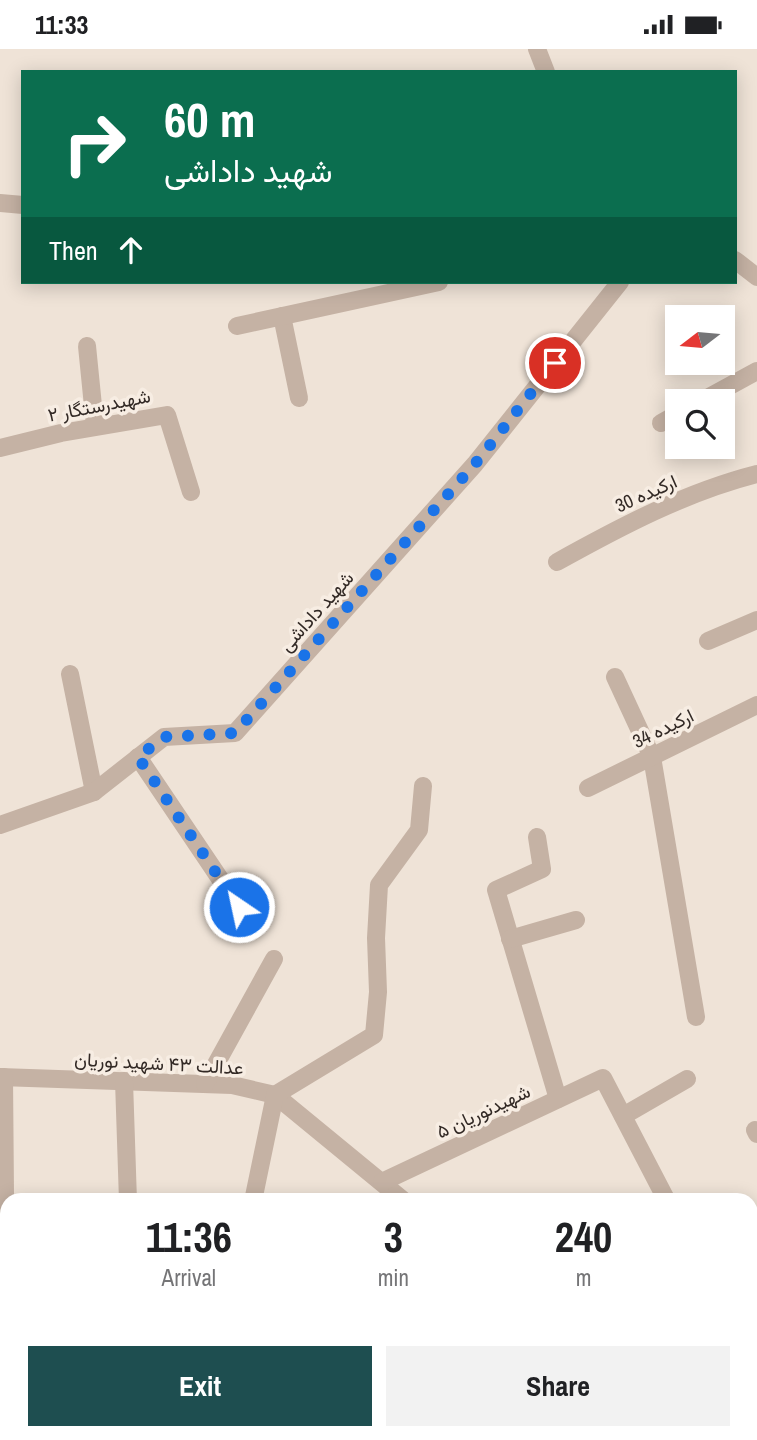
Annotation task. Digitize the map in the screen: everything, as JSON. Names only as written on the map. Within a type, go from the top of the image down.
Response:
[{"type":"street","points":[[537,49],[543,70]]},
{"type":"street","points":[[0,203],[21,205]]},
{"type":"street","points":[[737,262],[757,277]]},
{"type":"street","points":[[237,326],[430,284]]},
{"type":"street","name":"شهید داداشی","points":[[138,757],[164,737],[235,733],[475,464],[618,284]]},
{"type":"street","points":[[282,316],[299,398]]},
{"type":"street","points":[[87,346],[95,426]]},
{"type":"street","points":[[724,389],[757,371]]},
{"type":"street","name":"شهیدرستگار ۲","points":[[0,448],[95,426],[167,415],[191,492]]},
{"type":"street","points":[[661,423],[665,421]]},
{"type":"street","name":"ارکیده 30","points":[[557,562],[616,529],[717,484],[757,474]]},
{"type":"street","points":[[708,641],[757,620]]},
{"type":"street","points":[[70,674],[94,792]]},
{"type":"street","points":[[615,677],[652,757],[696,1017]]},
{"type":"street","name":"ارکیده 34","points":[[588,788],[757,705]]},
{"type":"street","points":[[0,825],[94,792],[138,757],[239,907]]},
{"type":"street","points":[[255,1193],[275,1095],[374,1035],[378,992],[376,938],[379,885],[419,829],[423,786]]},
{"type":"street","points":[[537,837],[542,869],[496,890],[558,1098]]},
{"type":"street","points":[[510,939],[576,920]]},
{"type":"street","points":[[205,1084],[274,959]]},
{"type":"street","points":[[2,1077],[4,1193]]},
{"type":"street","name":"عدالت ۴۳ شهید نوریان","points":[[2,1077],[233,1085],[275,1095],[395,1193]]},
{"type":"street","name":"شهیدنوریان ۵","points":[[382,1182],[603,1078],[623,1116]]},
{"type":"street","points":[[663,1193],[623,1116],[687,1079]]},
{"type":"street","points":[[124,1081],[128,1193]]},
{"type":"route","points":[[239,907],[138,757],[164,737],[235,733],[475,464],[555,363]]}]
